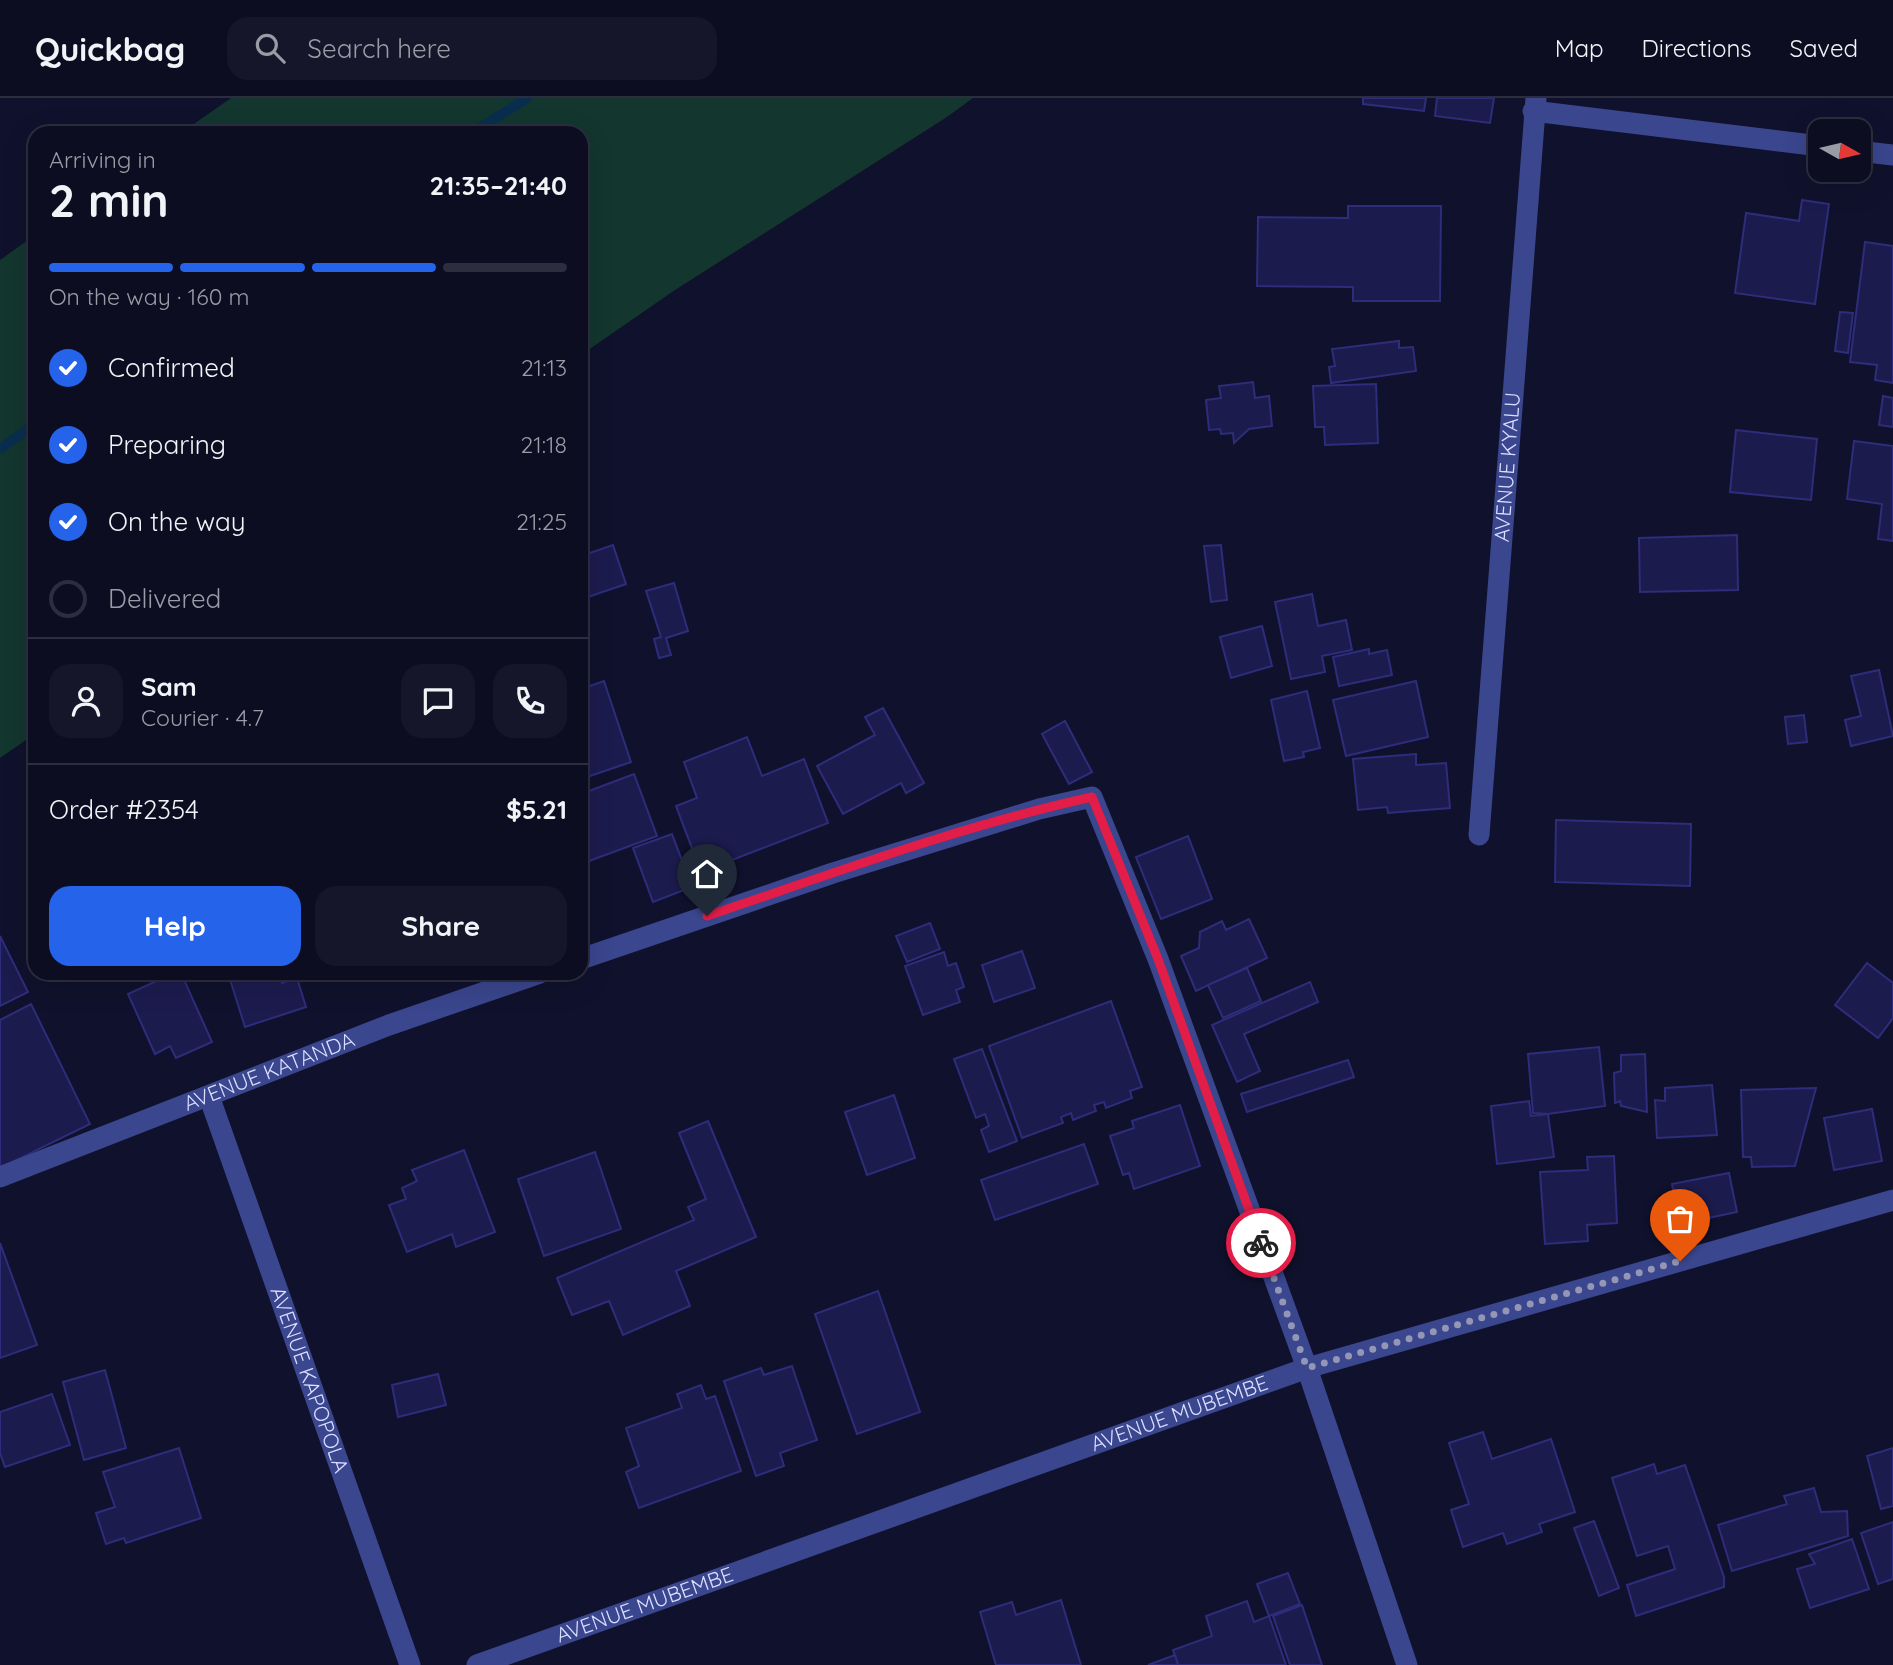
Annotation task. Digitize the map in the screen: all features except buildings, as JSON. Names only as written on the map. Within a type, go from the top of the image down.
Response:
[{"type":"street","points":[[1534,104],[1808,144]]},
{"type":"street","name":"AVENUE KYALU","points":[[1479,835],[1534,104]]},
{"type":"street","points":[[1871,152],[1893,155]]},
{"type":"street","points":[[588,957],[833,873],[1040,809],[1092,797],[1158,959],[1307,1368],[1407,1665]]},
{"type":"street","name":"AVENUE KATANDA","points":[[0,1177],[389,1025],[520,980]]},
{"type":"street","name":"AVENUE KAPOPOLA","points":[[209,1096],[410,1665]]},
{"type":"street","name":"AVENUE MUBEMBE","points":[[477,1665],[1307,1368],[1893,1200]]},
{"type":"green space","points":[[231,98],[973,98],[675,290],[588,350],[588,126],[191,126]]},
{"type":"green space","points":[[28,240],[28,739],[0,758],[0,260]]},
{"type":"waterway","points":[[483,126],[527,98]]},
{"type":"waterway","points":[[0,449],[28,429]]},
{"type":"way so far","points":[[1261,1243],[1307,1368],[1680,1261]]},
{"type":"route","points":[[707,916],[833,873],[1040,809],[1092,797],[1158,959],[1261,1243]]}]
